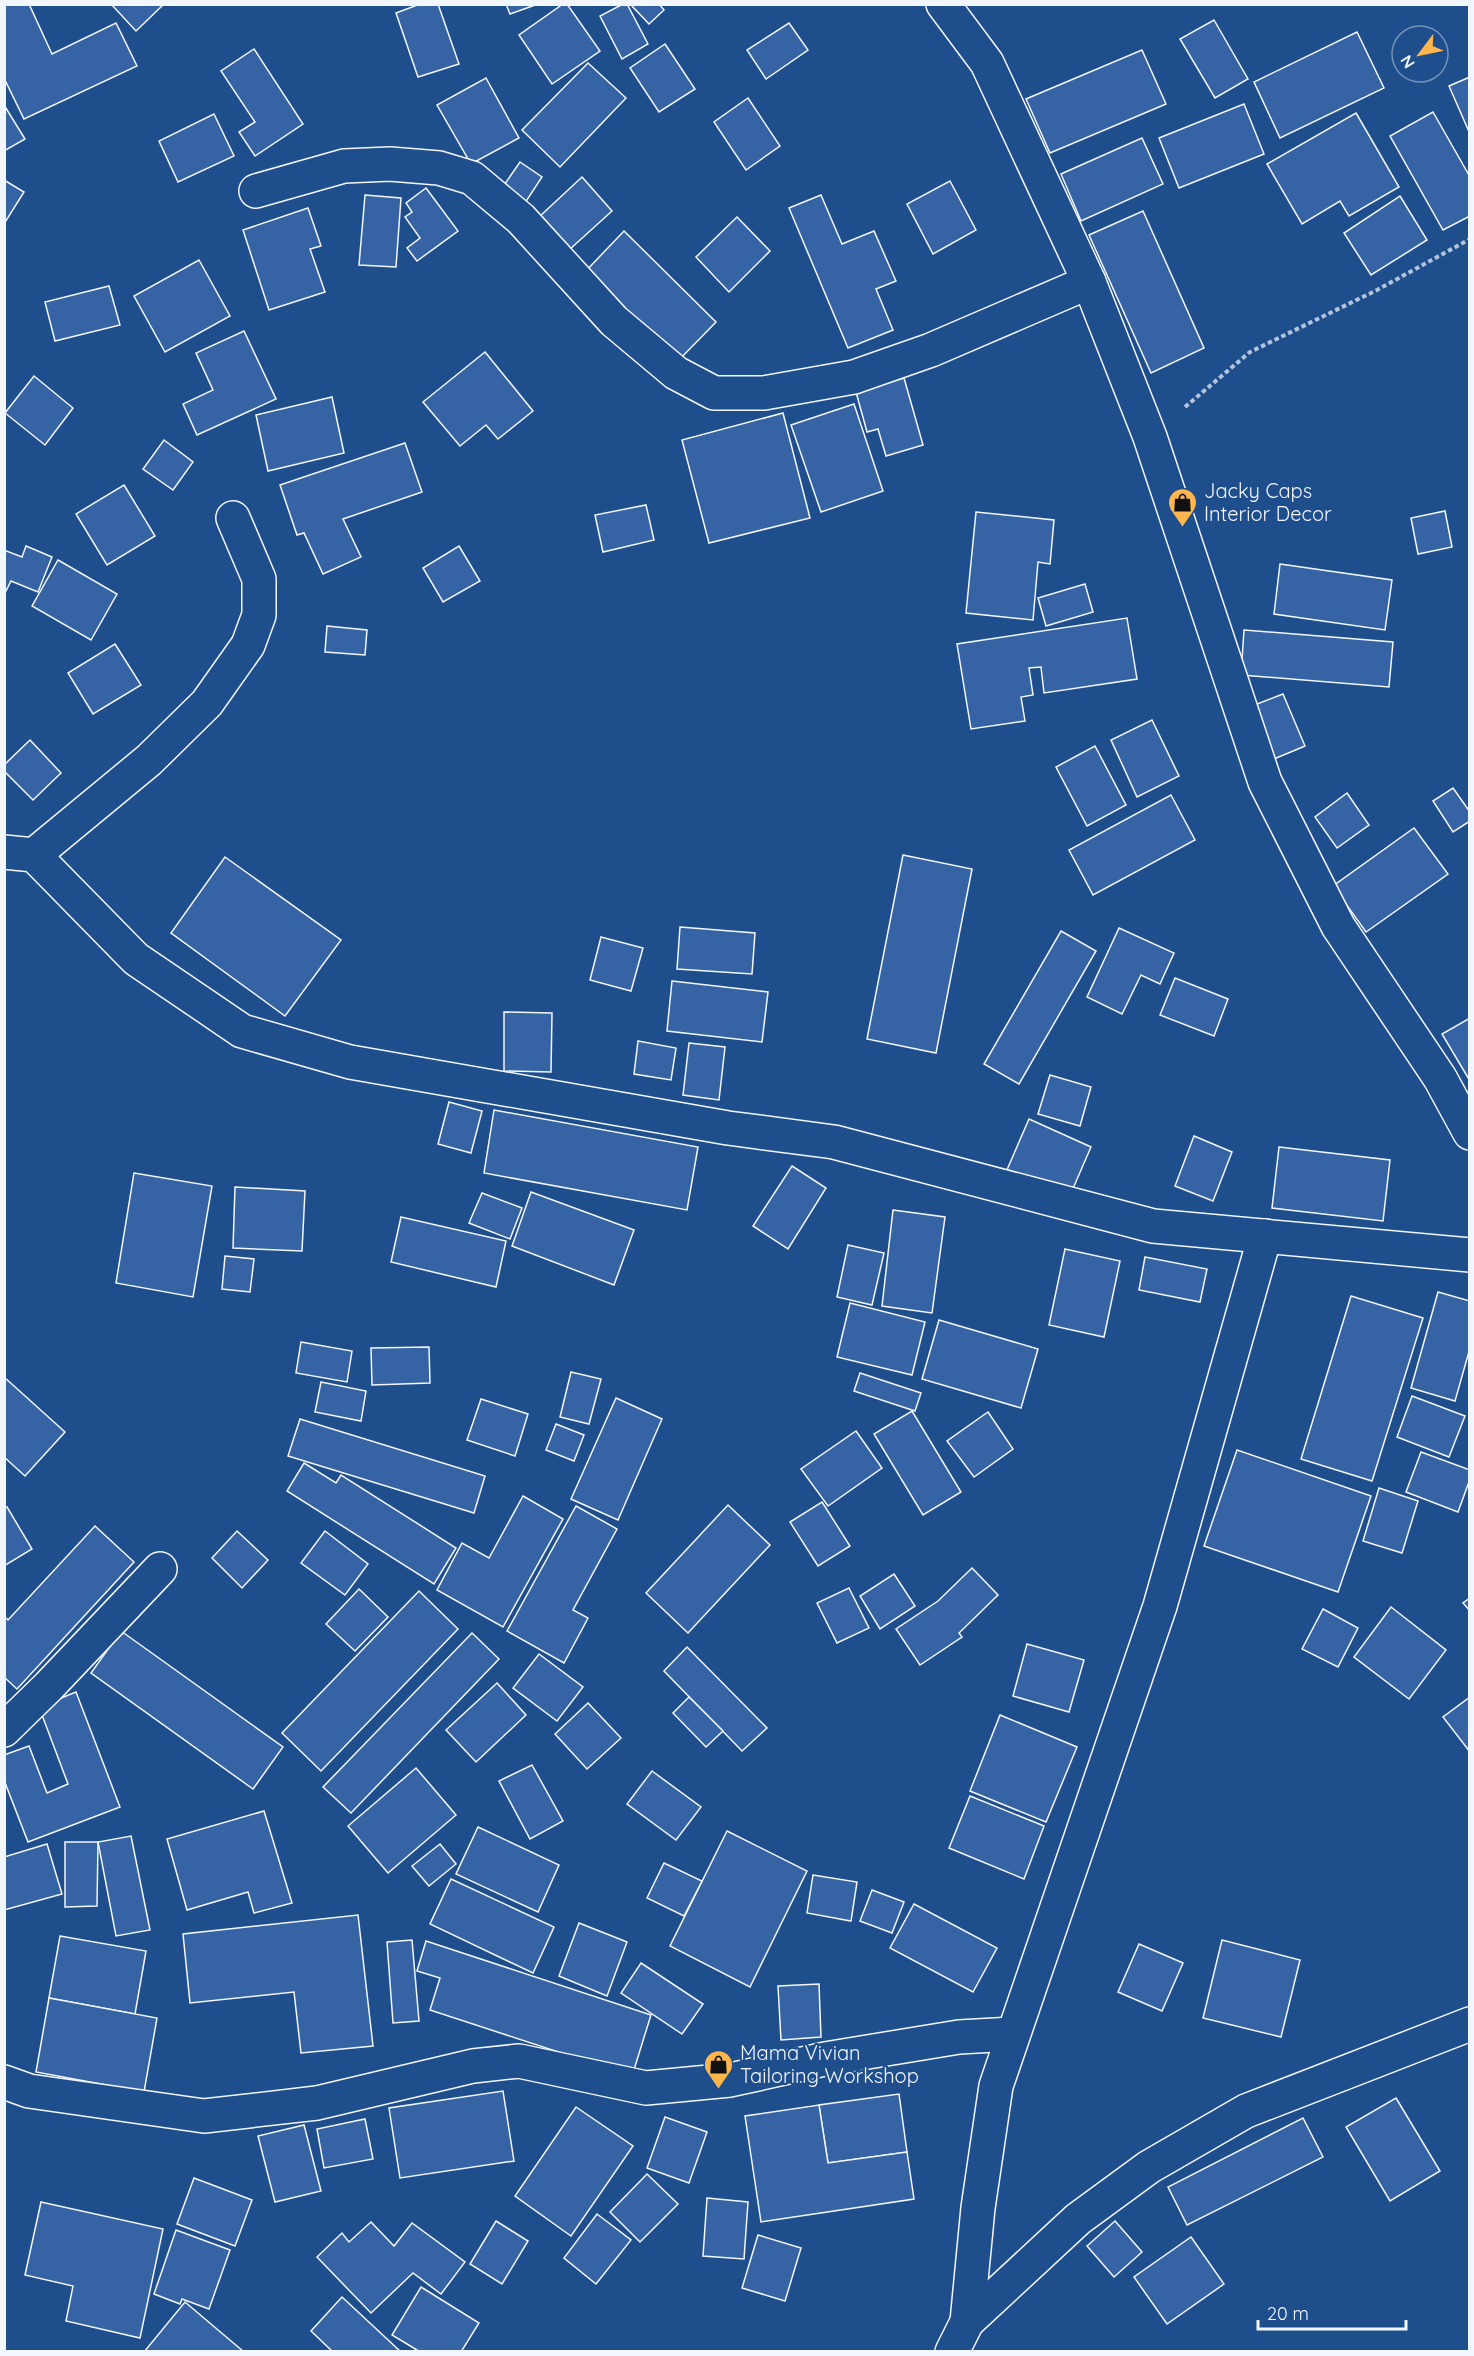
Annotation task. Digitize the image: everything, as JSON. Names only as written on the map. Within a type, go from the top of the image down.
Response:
[{"type":"street","points":[[943,4],[987,63],[1089,282],[1150,437],[1265,782],[1338,926],[1440,1078],[1470,1133]]},
{"type":"street","points":[[256,191],[344,166],[390,164],[439,168],[472,178],[521,219],[614,321],[676,373],[714,393],[765,393],[854,377],[931,350],[1089,282]]},
{"type":"street","points":[[233,518],[259,579],[259,615],[248,645],[207,703],[148,760],[19,853],[136,959],[242,1031],[350,1062],[728,1128],[834,1142],[1153,1226],[1470,1255]]},
{"type":"street","points":[[967,2322],[978,2208],[996,2086],[1160,1606],[1264,1236]]},
{"type":"street","points":[[4,1730],[160,1569]]},
{"type":"street","points":[[952,2352],[967,2322],[1078,2219],[1149,2167],[1246,2111],[1470,2024]]},
{"type":"street","points":[[4,2082],[29,2091],[204,2116],[317,2103],[473,2066],[519,2061],[646,2088],[730,2080],[825,2058],[959,2037],[1013,2034]]},
{"type":"path","points":[[1150,437],[1250,352],[1377,290],[1470,239]]},
{"type":"building","points":[[4,4],[29,4],[52,54],[116,23],[137,66],[24,119],[4,78]]},
{"type":"building","points":[[111,4],[164,4],[136,31]]},
{"type":"building","points":[[420,4],[438,4],[459,64],[418,77],[396,13]]},
{"type":"building","points":[[506,4],[538,4],[510,14]]},
{"type":"building","points":[[563,4],[567,4],[600,51],[552,84],[519,35]]},
{"type":"building","points":[[627,4],[648,44],[622,59],[600,16]]},
{"type":"building","points":[[633,4],[659,4],[664,10],[649,24],[632,6]]},
{"type":"building","points":[[1214,20],[1248,79],[1215,98],[1180,39]]},
{"type":"building","points":[[789,23],[808,50],[766,79],[747,50]]},
{"type":"building","points":[[1357,32],[1384,88],[1280,138],[1254,82]]},
{"type":"building","points":[[665,44],[695,89],[659,112],[630,68]]},
{"type":"building","points":[[254,49],[303,124],[255,156],[239,132],[255,122],[221,71]]},
{"type":"building","points":[[1142,50],[1166,104],[1050,153],[1026,99]]},
{"type":"building","points":[[588,63],[626,98],[560,167],[522,130]]},
{"type":"building","points":[[1470,77],[1470,134],[1449,86]]},
{"type":"building","points":[[486,78],[519,138],[471,164],[437,105]]},
{"type":"building","points":[[748,98],[780,146],[746,170],[714,122]]},
{"type":"building","points":[[1244,104],[1264,154],[1179,188],[1159,138]]},
{"type":"building","points":[[4,105],[25,139],[4,151]]},
{"type":"building","points":[[1433,112],[1470,177],[1470,216],[1443,230],[1390,136]]},
{"type":"building","points":[[1356,113],[1399,187],[1349,216],[1340,201],[1302,224],[1267,164]]},
{"type":"building","points":[[214,114],[234,156],[178,182],[159,141]]},
{"type":"building","points":[[1142,138],[1163,184],[1081,221],[1061,174]]},
{"type":"building","points":[[520,162],[542,177],[523,206],[500,191]]},
{"type":"building","points":[[582,177],[612,211],[569,250],[539,217]]},
{"type":"building","points":[[4,180],[24,192],[4,224]]},
{"type":"building","points":[[950,181],[976,230],[933,254],[907,204]]},
{"type":"building","points":[[426,188],[458,231],[417,261],[407,248],[420,238],[405,217],[412,212],[406,203]]},
{"type":"building","points":[[365,195],[401,198],[396,267],[359,265]]},
{"type":"building","points":[[821,195],[842,244],[874,231],[896,281],[876,289],[893,330],[848,348],[789,208]]},
{"type":"building","points":[[1400,196],[1427,240],[1371,275],[1344,233]]},
{"type":"building","points":[[308,208],[321,246],[310,249],[325,292],[269,310],[243,230]]},
{"type":"building","points":[[1143,211],[1204,348],[1151,373],[1089,235]]},
{"type":"building","points":[[737,217],[770,251],[729,292],[696,257]]},
{"type":"building","points":[[624,231],[716,322],[675,364],[583,274]]},
{"type":"building","points":[[199,260],[230,316],[165,352],[134,296]]},
{"type":"building","points":[[109,286],[120,325],[55,341],[45,302]]},
{"type":"building","points":[[244,331],[276,399],[197,435],[183,404],[213,390],[196,353]]},
{"type":"building","points":[[485,352],[533,411],[498,439],[486,425],[460,446],[423,402]]},
{"type":"building","points":[[34,376],[73,408],[45,445],[5,413]]},
{"type":"building","points":[[904,378],[923,445],[886,456],[878,429],[867,432],[856,392]]},
{"type":"building","points":[[332,397],[344,453],[268,471],[256,415]]},
{"type":"building","points":[[854,404],[883,491],[821,512],[791,425]]},
{"type":"building","points":[[783,413],[810,518],[709,543],[682,440]]},
{"type":"building","points":[[164,440],[193,462],[173,490],[143,469]]},
{"type":"building","points":[[405,443],[422,492],[343,519],[361,557],[323,574],[304,533],[297,535],[280,485]]},
{"type":"building","points":[[124,485],[155,536],[107,565],[76,514]]},
{"type":"building","points":[[646,505],[654,540],[603,552],[595,515]]},
{"type":"building","points":[[1445,511],[1452,547],[1418,554],[1411,518]]},
{"type":"building","points":[[976,512],[1054,520],[1050,564],[1038,562],[1033,620],[966,613]]},
{"type":"building","points":[[26,546],[52,557],[38,592],[11,581],[4,595],[4,550],[22,557]]},
{"type":"building","points":[[459,546],[480,581],[443,602],[423,568]]},
{"type":"building","points":[[58,560],[117,594],[91,640],[32,606]]},
{"type":"building","points":[[1280,564],[1392,580],[1385,630],[1274,614]]},
{"type":"building","points":[[1085,584],[1093,612],[1046,626],[1038,598]]},
{"type":"building","points":[[1127,618],[1137,679],[1044,693],[1041,667],[1029,668],[1033,695],[1021,697],[1025,721],[971,729],[957,644]]},
{"type":"building","points":[[327,626],[367,630],[365,655],[325,652]]},
{"type":"building","points":[[1244,630],[1393,642],[1389,687],[1241,675]]},
{"type":"building","points":[[115,644],[141,685],[93,714],[68,673]]},
{"type":"building","points":[[1283,694],[1305,746],[1274,759],[1252,706]]},
{"type":"building","points":[[1152,720],[1179,776],[1137,797],[1111,740]]},
{"type":"building","points":[[30,740],[61,773],[33,800],[4,771],[4,765]]},
{"type":"building","points":[[1095,746],[1126,805],[1087,826],[1056,767]]},
{"type":"building","points":[[1453,788],[1470,812],[1470,821],[1453,832],[1433,801]]},
{"type":"building","points":[[1347,793],[1369,825],[1337,848],[1315,817]]},
{"type":"building","points":[[1171,795],[1195,840],[1093,895],[1069,850]]},
{"type":"building","points":[[1414,828],[1448,874],[1366,932],[1333,886]]},
{"type":"building","points":[[903,855],[972,869],[936,1053],[867,1039]]},
{"type":"building","points":[[225,857],[341,940],[285,1016],[171,933]]},
{"type":"building","points":[[680,927],[755,933],[752,974],[677,969]]},
{"type":"building","points":[[1119,928],[1174,953],[1160,984],[1141,975],[1122,1014],[1087,997]]},
{"type":"building","points":[[1061,931],[1096,951],[1019,1084],[984,1064]]},
{"type":"building","points":[[601,937],[643,948],[631,991],[590,980]]},
{"type":"building","points":[[1175,978],[1228,999],[1214,1036],[1160,1015]]},
{"type":"building","points":[[672,981],[768,992],[762,1042],[667,1031]]},
{"type":"building","points":[[504,1012],[552,1013],[551,1072],[504,1071]]},
{"type":"building","points":[[1470,1018],[1470,1081],[1442,1034]]},
{"type":"building","points":[[638,1041],[676,1048],[671,1080],[634,1074]]},
{"type":"building","points":[[689,1043],[725,1047],[719,1100],[683,1095]]},
{"type":"building","points":[[1050,1075],[1091,1087],[1080,1126],[1038,1114]]},
{"type":"building","points":[[449,1102],[482,1111],[471,1153],[438,1144]]},
{"type":"building","points":[[494,1110],[698,1147],[687,1210],[484,1173]]},
{"type":"building","points":[[1029,1119],[1091,1147],[1068,1200],[1006,1172]]},
{"type":"building","points":[[1194,1136],[1232,1152],[1213,1201],[1175,1186]]},
{"type":"building","points":[[1279,1147],[1390,1160],[1383,1221],[1272,1208]]},
{"type":"building","points":[[792,1166],[826,1188],[788,1249],[753,1226]]},
{"type":"building","points":[[134,1173],[212,1186],[193,1297],[116,1283]]},
{"type":"building","points":[[235,1187],[305,1191],[302,1251],[233,1248]]},
{"type":"building","points":[[531,1192],[634,1230],[614,1285],[512,1246]]},
{"type":"building","points":[[482,1193],[522,1208],[510,1239],[469,1223]]},
{"type":"building","points":[[893,1210],[945,1217],[932,1313],[882,1306]]},
{"type":"building","points":[[401,1217],[506,1241],[496,1287],[391,1262]]},
{"type":"building","points":[[848,1245],[884,1253],[872,1305],[837,1297]]},
{"type":"building","points":[[1065,1249],[1120,1261],[1104,1337],[1049,1325]]},
{"type":"building","points":[[225,1256],[254,1259],[250,1292],[222,1289]]},
{"type":"building","points":[[1145,1257],[1207,1269],[1200,1302],[1139,1290]]},
{"type":"building","points":[[1438,1292],[1470,1301],[1470,1348],[1455,1401],[1411,1388]]},
{"type":"building","points":[[1351,1296],[1423,1318],[1372,1481],[1301,1459]]},
{"type":"building","points":[[850,1303],[925,1322],[912,1375],[837,1357]]},
{"type":"building","points":[[939,1320],[1038,1349],[1021,1408],[922,1379]]},
{"type":"building","points":[[301,1342],[352,1351],[347,1382],[296,1373]]},
{"type":"building","points":[[429,1347],[430,1383],[372,1385],[371,1348]]},
{"type":"building","points":[[571,1372],[601,1379],[589,1424],[560,1417]]},
{"type":"building","points":[[860,1373],[921,1393],[915,1411],[854,1391]]},
{"type":"building","points":[[4,1377],[65,1432],[25,1476],[4,1457]]},
{"type":"building","points":[[321,1382],[366,1391],[361,1421],[315,1412]]},
{"type":"building","points":[[1412,1396],[1465,1416],[1449,1457],[1397,1437]]},
{"type":"building","points":[[616,1398],[662,1419],[618,1520],[571,1499]]},
{"type":"building","points":[[481,1399],[528,1414],[515,1456],[467,1440]]},
{"type":"building","points":[[912,1411],[961,1492],[923,1515],[874,1434]]},
{"type":"building","points":[[988,1412],[1013,1449],[974,1477],[947,1441]]},
{"type":"building","points":[[300,1419],[485,1476],[474,1513],[288,1456]]},
{"type":"building","points":[[556,1424],[584,1435],[574,1461],[546,1450]]},
{"type":"building","points":[[856,1431],[882,1468],[828,1506],[801,1469]]},
{"type":"building","points":[[1237,1450],[1371,1496],[1338,1592],[1204,1546]]},
{"type":"building","points":[[1421,1452],[1470,1470],[1470,1479],[1458,1512],[1406,1492]]},
{"type":"building","points":[[304,1463],[336,1483],[341,1475],[456,1548],[434,1584],[287,1491]]},
{"type":"building","points":[[1379,1488],[1418,1501],[1402,1553],[1363,1541]]},
{"type":"building","points":[[523,1496],[563,1519],[503,1627],[437,1590],[462,1543],[489,1558]]},
{"type":"building","points":[[822,1502],[850,1546],[818,1566],[790,1522]]},
{"type":"building","points":[[728,1505],[770,1545],[688,1633],[646,1593]]},
{"type":"building","points":[[576,1506],[617,1529],[573,1610],[588,1618],[564,1663],[507,1631]]},
{"type":"building","points":[[7,1507],[32,1549],[4,1566],[4,1508]]},
{"type":"building","points":[[95,1526],[134,1562],[17,1689],[4,1677],[4,1616],[8,1620]]},
{"type":"building","points":[[237,1531],[268,1560],[242,1588],[212,1558]]},
{"type":"building","points":[[325,1531],[368,1564],[345,1595],[301,1563]]},
{"type":"building","points":[[972,1568],[998,1595],[959,1633],[962,1637],[920,1665],[896,1629],[938,1601]]},
{"type":"building","points":[[894,1574],[915,1606],[880,1629],[860,1596]]},
{"type":"building","points":[[849,1588],[869,1628],[837,1643],[817,1603]]},
{"type":"building","points":[[359,1589],[388,1617],[355,1651],[326,1624]]},
{"type":"building","points":[[419,1591],[458,1629],[321,1771],[282,1733]]},
{"type":"building","points":[[1470,1598],[1470,1611],[1463,1603]]},
{"type":"building","points":[[1391,1607],[1446,1650],[1409,1699],[1354,1657]]},
{"type":"building","points":[[1323,1609],[1358,1628],[1338,1667],[1302,1649]]},
{"type":"building","points":[[121,1631],[283,1747],[253,1789],[91,1673]]},
{"type":"building","points":[[472,1633],[499,1659],[351,1813],[323,1787]]},
{"type":"building","points":[[1027,1644],[1084,1660],[1069,1712],[1013,1696]]},
{"type":"building","points":[[687,1647],[767,1728],[742,1751],[664,1671]]},
{"type":"building","points":[[539,1654],[583,1687],[557,1721],[513,1688]]},
{"type":"building","points":[[497,1683],[526,1715],[476,1762],[446,1730]]},
{"type":"building","points":[[76,1692],[120,1807],[28,1842],[4,1780],[4,1755],[29,1746],[47,1793],[68,1784],[39,1707]]},
{"type":"building","points":[[689,1697],[723,1731],[706,1747],[673,1713]]},
{"type":"building","points":[[1470,1697],[1470,1752],[1443,1717]]},
{"type":"building","points":[[588,1703],[621,1738],[587,1769],[555,1734]]},
{"type":"building","points":[[1000,1715],[1077,1747],[1046,1822],[970,1791]]},
{"type":"building","points":[[532,1765],[563,1821],[530,1839],[499,1781]]},
{"type":"building","points":[[416,1768],[456,1815],[388,1873],[348,1826]]},
{"type":"building","points":[[652,1771],[701,1807],[676,1840],[627,1804]]},
{"type":"building","points":[[970,1796],[1044,1826],[1024,1879],[949,1848]]},
{"type":"building","points":[[264,1811],[292,1903],[254,1913],[248,1892],[187,1910],[167,1839]]},
{"type":"building","points":[[478,1827],[559,1865],[538,1912],[456,1874]]},
{"type":"building","points":[[727,1831],[807,1871],[750,1987],[670,1946]]},
{"type":"building","points":[[131,1836],[150,1930],[116,1936],[98,1842]]},
{"type":"building","points":[[65,1842],[98,1842],[97,1906],[65,1907]]},
{"type":"building","points":[[47,1844],[62,1894],[4,1910],[4,1857]]},
{"type":"building","points":[[440,1844],[456,1864],[429,1886],[412,1866]]},
{"type":"building","points":[[664,1863],[702,1881],[684,1916],[647,1898]]},
{"type":"building","points":[[813,1875],[857,1882],[851,1921],[807,1913]]},
{"type":"building","points":[[451,1879],[554,1927],[533,1973],[430,1924]]},
{"type":"building","points":[[872,1890],[904,1902],[892,1933],[860,1921]]},
{"type":"building","points":[[914,1904],[997,1948],[973,1992],[890,1948]]},
{"type":"building","points":[[358,1915],[373,2046],[301,2053],[294,1992],[190,2003],[183,1934]]},
{"type":"building","points":[[579,1923],[627,1942],[607,1996],[559,1976]]},
{"type":"building","points":[[60,1936],[146,1951],[135,2014],[49,1998]]},
{"type":"building","points":[[412,1940],[419,2021],[393,2023],[387,1942]]},
{"type":"building","points":[[1222,1940],[1300,1960],[1281,2037],[1203,2018]]},
{"type":"building","points":[[426,1941],[651,2015],[632,2076],[430,2010],[440,1978],[417,1971]]},
{"type":"building","points":[[1139,1944],[1183,1963],[1162,2011],[1118,1992]]},
{"type":"building","points":[[641,1963],[703,2004],[682,2034],[621,1993]]},
{"type":"building","points":[[819,1984],[821,2037],[781,2040],[778,1986]]},
{"type":"building","points":[[49,1998],[157,2018],[144,2092],[36,2072]]},
{"type":"building","points":[[503,2091],[514,2161],[400,2178],[389,2108]]},
{"type":"building","points":[[899,2094],[907,2152],[828,2163],[819,2105]]},
{"type":"building","points":[[1396,2098],[1440,2171],[1390,2201],[1346,2127]]},
{"type":"building","points":[[819,2105],[828,2163],[907,2152],[914,2199],[761,2222],[745,2116]]},
{"type":"building","points":[[576,2107],[633,2146],[571,2236],[515,2196]]},
{"type":"building","points":[[665,2117],[707,2132],[689,2183],[647,2168]]},
{"type":"building","points":[[1303,2118],[1323,2157],[1187,2225],[1168,2187]]},
{"type":"building","points":[[365,2119],[373,2159],[324,2168],[317,2129]]},
{"type":"building","points":[[304,2125],[321,2191],[275,2202],[258,2136]]},
{"type":"building","points":[[647,2174],[678,2204],[640,2242],[610,2212]]},
{"type":"building","points":[[194,2178],[252,2200],[235,2246],[177,2224]]},
{"type":"building","points":[[707,2198],[748,2202],[744,2259],[703,2256]]},
{"type":"building","points":[[41,2202],[163,2229],[140,2338],[66,2321],[73,2286],[25,2275]]},
{"type":"building","points":[[597,2214],[631,2240],[596,2284],[564,2258]]},
{"type":"building","points":[[496,2221],[528,2241],[502,2284],[470,2264]]},
{"type":"building","points":[[1115,2221],[1142,2252],[1114,2277],[1087,2246]]},
{"type":"building","points":[[371,2222],[394,2246],[412,2223],[465,2262],[441,2294],[413,2273],[371,2313],[317,2257],[342,2233],[349,2242]]},
{"type":"building","points":[[176,2230],[230,2250],[209,2309],[182,2299],[180,2304],[154,2294]]},
{"type":"building","points":[[758,2235],[801,2248],[785,2301],[742,2288]]},
{"type":"building","points":[[1191,2237],[1224,2284],[1167,2324],[1134,2277]]},
{"type":"building","points":[[421,2287],[479,2323],[461,2352],[415,2352],[417,2350],[392,2335]]},
{"type":"building","points":[[342,2297],[401,2352],[333,2352],[311,2331]]},
{"type":"building","points":[[185,2302],[244,2352],[144,2352]]},
{"type":"place","name":"Jacky Caps Interior Decor","points":[[1183,528]]},
{"type":"place","name":"Mama Vivian Tailoring Workshop","points":[[719,2090]]}]
